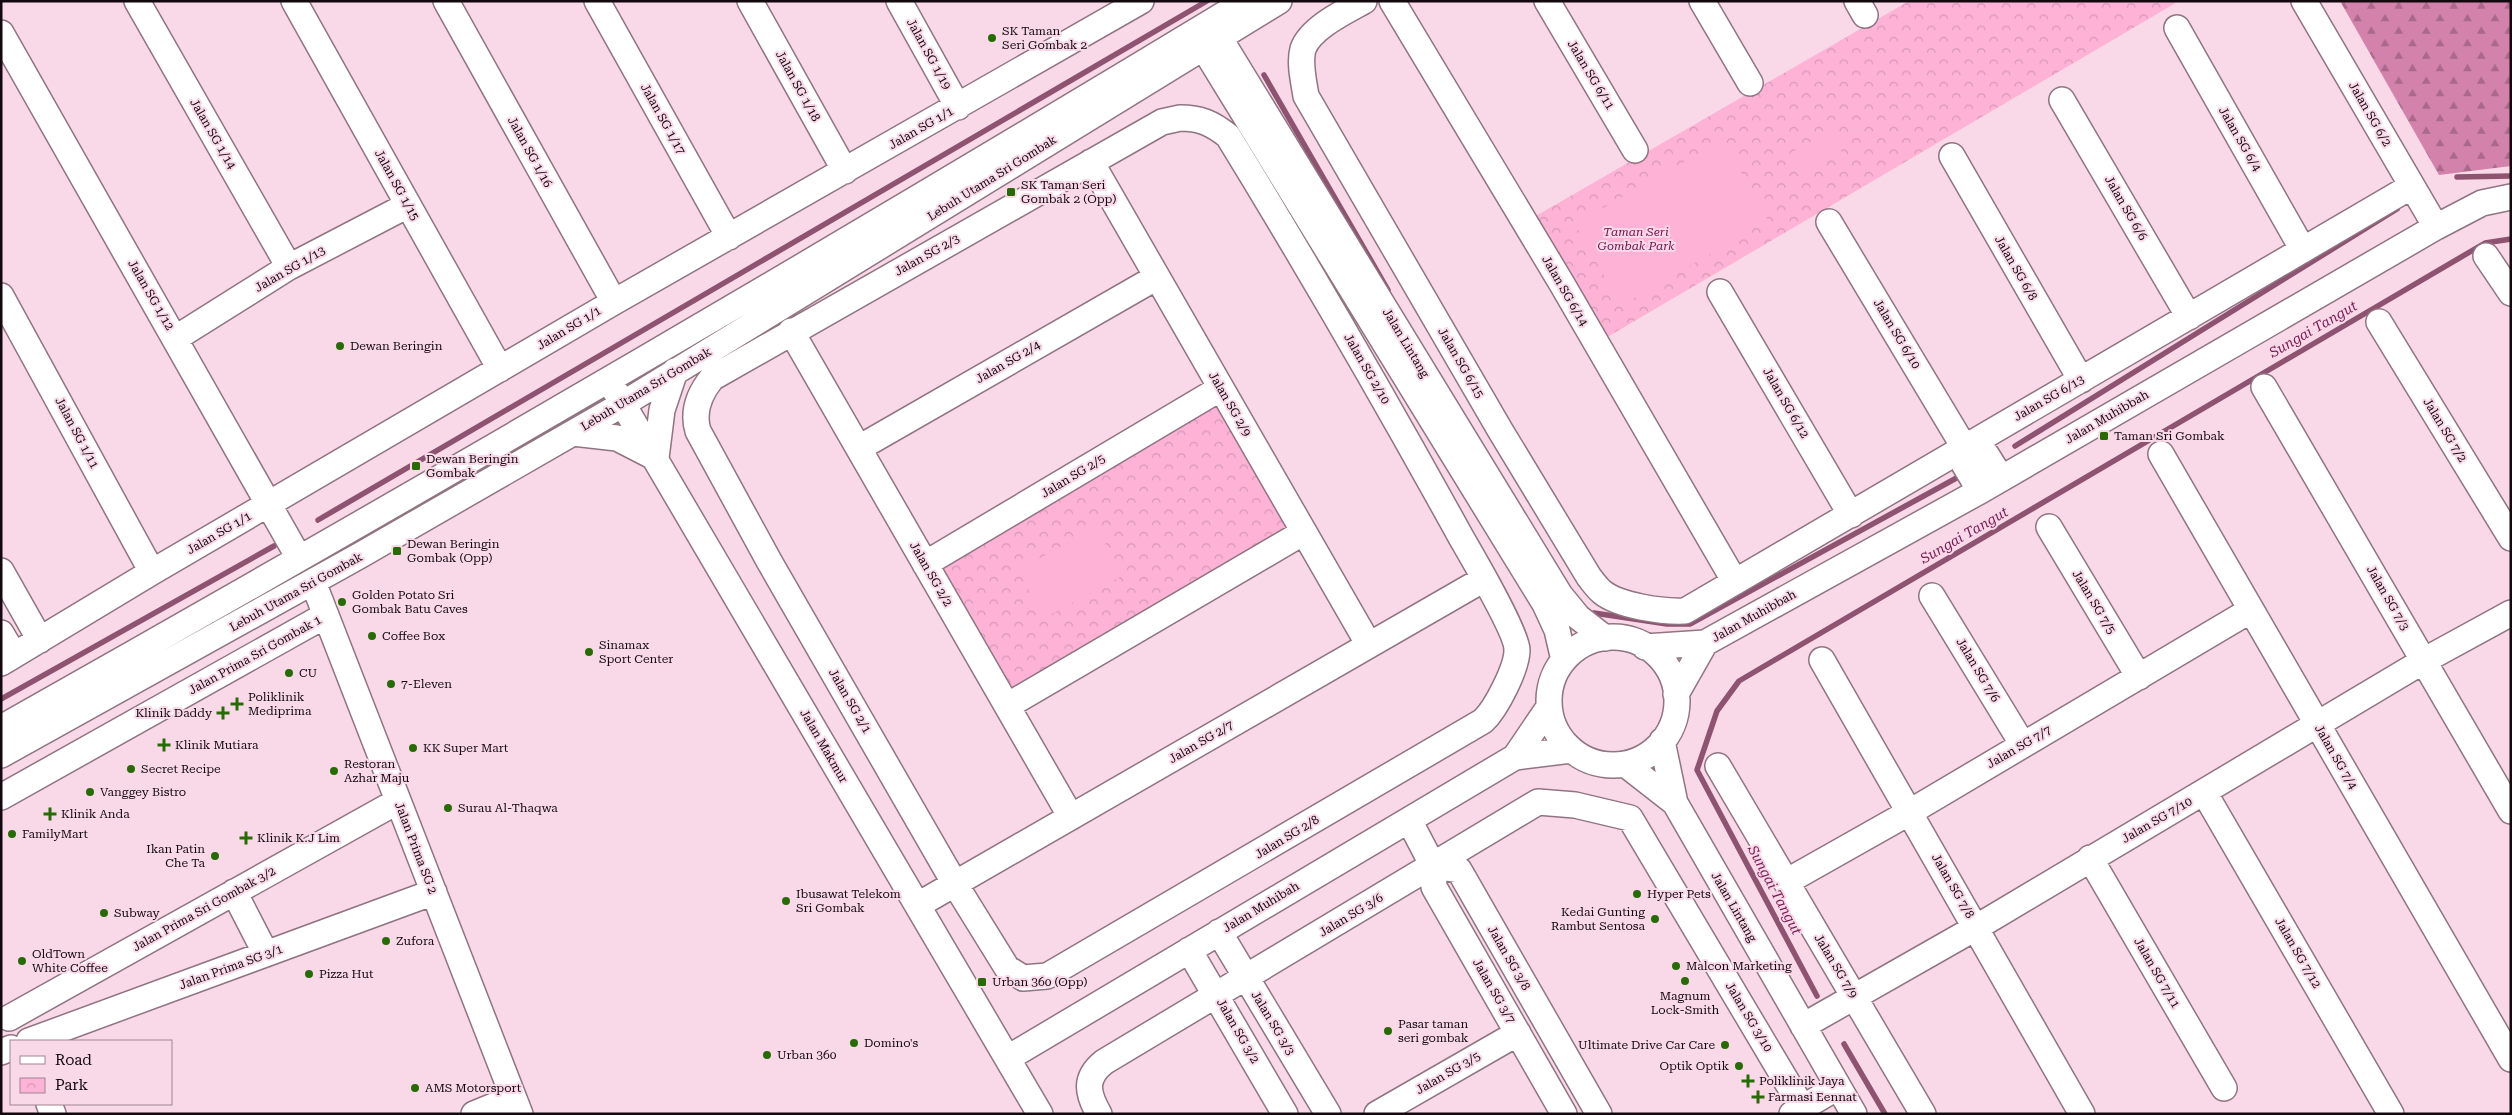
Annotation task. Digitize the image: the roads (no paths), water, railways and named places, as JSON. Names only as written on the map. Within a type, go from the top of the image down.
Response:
[{"type":"street","name":"Jalan SG 1/14","points":[[137,1],[290,268]]},
{"type":"street","name":"Jalan SG 1/15","points":[[294,1],[500,369]]},
{"type":"street","name":"Jalan SG 1/16","points":[[446,1],[614,302]]},
{"type":"street","name":"Jalan SG 1/17","points":[[597,1],[729,237]]},
{"type":"street","name":"Jalan SG 1/18","points":[[750,1],[845,172]]},
{"type":"street","name":"Jalan SG 1/19","points":[[899,1],[958,107]]},
{"type":"street","name":"Jalan SG 1/1","points":[[8,659],[152,572],[614,302],[845,172],[1140,1]]},
{"type":"street","name":"Lebuh Utama Sri Gombak","points":[[1,728],[299,558],[608,378],[1054,117],[1246,1]]},
{"type":"street","name":"Lebuh Utama Sri Gombak","points":[[1,755],[313,582],[623,404],[922,223],[1279,1]]},
{"type":"street","name":"Jalan SG 6/15","points":[[1364,1],[1335,17],[1313,35],[1303,49],[1306,96],[1500,430],[1589,577],[1602,593],[1624,602],[1668,612],[1685,611]]},
{"type":"street","name":"Jalan SG 6/14","points":[[1392,1],[1562,284],[1735,582]]},
{"type":"street","name":"Jalan SG 6/11","points":[[1548,1],[1635,150]]},
{"type":"street","points":[[1702,1],[1750,83]]},
{"type":"street","name":"Jalan SG 6/2","points":[[2304,1],[2436,227]]},
{"type":"street","name":"Jalan SG 6/4","points":[[2177,28],[2304,250]]},
{"type":"street","name":"Jalan SG 1/12","points":[[1,33],[176,338],[299,558]]},
{"type":"street","name":"Jalan Lintang","points":[[1211,42],[1560,595],[1578,617],[1605,638]]},
{"type":"street","name":"Jalan Lintang","points":[[1211,42],[1545,604],[1557,630],[1564,660]]},
{"type":"street","name":"Jalan SG 6/6","points":[[2062,100],[2189,316]]},
{"type":"street","name":"Jalan SG 2/3","points":[[698,432],[695,421],[697,406],[702,390],[712,378],[791,331],[1162,122],[1180,118],[1198,118]]},
{"type":"street","name":"Jalan SG 2/10","points":[[1198,118],[1214,124],[1228,136],[1390,408],[1484,579],[1514,638]]},
{"type":"street","name":"Jalan SG 6/8","points":[[1952,156],[2081,380]]},
{"type":"street","name":"Jalan SG 2/9","points":[[1091,162],[1369,645]]},
{"type":"street","name":"Jalan SG 6/13","points":[[1685,611],[2304,250],[2418,195]]},
{"type":"street","name":"Jalan Muhibbah","points":[[1645,646],[1705,643],[1991,484],[2436,227],[2482,203],[2511,197]]},
{"type":"street","name":"Jalan SG 1/13","points":[[176,338],[290,268],[408,206]]},
{"type":"street","name":"Jalan SG 6/10","points":[[1829,222],[1964,447],[1964,464],[1991,484]]},
{"type":"street","points":[[922,223],[937,249]]},
{"type":"street","points":[[2486,256],[2511,293]]},
{"type":"street","name":"Jalan SG 2/4","points":[[859,448],[1157,277]]},
{"type":"street","name":"Jalan SG 6/12","points":[[1720,292],[1851,515]]},
{"type":"street","name":"Jalan SG 1/11","points":[[1,296],[152,572]]},
{"type":"street","name":"Jalan SG 7/2","points":[[2379,322],[2511,538]]},
{"type":"street","name":"Jalan SG 2/2","points":[[791,331],[1071,817]]},
{"type":"street","points":[[573,433],[618,438],[656,458],[662,410],[675,371]]},
{"type":"street","name":"Jalan Makmur","points":[[608,378],[1040,1114]]},
{"type":"street","name":"Jalan SG 7/3","points":[[2264,387],[2508,800]]},
{"type":"street","name":"Jalan SG 2/5","points":[[925,564],[1221,388]]},
{"type":"street","name":"Jalan SG 2/1","points":[[698,432],[769,561],[955,884],[1006,968]]},
{"type":"street","name":"Jalan SG 7/4","points":[[2162,454],[2511,1059]]},
{"type":"street","name":"Jalan SG 7/5","points":[[2049,527],[2139,676]]},
{"type":"street","points":[[1007,706],[1304,532]]},
{"type":"street","points":[[1,571],[40,640]]},
{"type":"street","name":"Jalan SG 2/7","points":[[918,905],[1484,579]]},
{"type":"street","name":"Jalan Prima SG 2","points":[[313,582],[517,1106]]},
{"type":"street","name":"Jalan SG 7/6","points":[[1932,596],[2023,745]]},
{"type":"street","name":"Jalan SG 7/7","points":[[1786,882],[1910,812],[2251,610]]},
{"type":"street","name":"Jalan SG 7/10","points":[[1803,1026],[1977,927],[2090,858],[2318,726],[2425,660],[2511,613]]},
{"type":"street","name":"Jalan Prima Sri Gombak 1","points":[[1,797],[326,615]]},
{"type":"street","points":[[1,633],[8,659]]},
{"type":"street","name":"Jalan SG 2/8","points":[[1006,968],[1023,978],[1047,976],[1483,721],[1496,706],[1512,668],[1517,650],[1514,638]]},
{"type":"street","points":[[1605,638],[1619,638],[1645,646],[1666,667],[1673,680],[1676,694],[1676,711],[1671,727],[1662,742],[1652,752],[1626,764],[1597,763],[1571,750],[1556,731],[1549,707],[1550,690],[1555,674],[1564,660],[1576,649],[1590,642],[1605,638]]},
{"type":"street","name":"Jalan Muhibbah","points":[[1676,694],[1705,643]]},
{"type":"street","name":"Jalan SG 7/8","points":[[1822,660],[1977,927],[2082,1114]]},
{"type":"street","name":"Jalan Muhibah","points":[[1515,757],[1549,707]]},
{"type":"street","name":"Jalan Lintang","points":[[1662,742],[1675,803],[1854,1114]]},
{"type":"street","name":"Jalan Muhibah","points":[[1008,1058],[1515,757],[1571,750]]},
{"type":"street","name":"Jalan Lintang","points":[[1626,764],[1675,803]]},
{"type":"street","name":"Jalan SG 7/9","points":[[1718,766],[1923,1114]]},
{"type":"street","name":"Jalan SG 7/12","points":[[2204,792],[2392,1114]]},
{"type":"street","name":"Jalan Prima Sri Gombak 3/2","points":[[5,1011],[234,892],[398,801]]},
{"type":"street","name":"Jalan SG 3/6","points":[[1099,1114],[1089,1092],[1094,1070],[1104,1062],[1538,802],[1575,805],[1630,818]]},
{"type":"street","name":"Jalan SG 3/10","points":[[1630,818],[1800,1112]]},
{"type":"street","points":[[1408,820],[1433,866]]},
{"type":"street","name":"Jalan SG 7/11","points":[[2090,858],[2224,1088]]},
{"type":"street","name":"Jalan SG 3/7","points":[[1433,866],[1434,887],[1564,1114]]},
{"type":"street","name":"Jalan SG 3/8","points":[[1433,866],[1459,870],[1599,1114]]},
{"type":"street","points":[[234,892],[266,954]]},
{"type":"street","name":"Jalan Prima SG 3/1","points":[[32,1040],[434,892]]},
{"type":"street","name":"Jalan SG 3/3","points":[[1220,932],[1328,1114]]},
{"type":"street","name":"Jalan SG 3/2","points":[[1189,950],[1285,1114]]},
{"type":"street","points":[[5,1011],[23,1040]]},
{"type":"street","name":"Jalan SG 3/5","points":[[1377,1114],[1518,1033]]},
{"type":"street","points":[[1800,1112],[1838,1087]]},
{"type":"street","points":[[474,1114],[517,1106]]},
{"type":"waterway","points":[[318,520],[1207,1]]},
{"type":"waterway","points":[[1264,75],[1388,290]]},
{"type":"waterway","points":[[2457,177],[2511,176]]},
{"type":"waterway","points":[[2015,446],[2397,209]]},
{"type":"waterway","name":"Sungai Tangut","points":[[1817,996],[1697,770],[1717,711],[1739,681],[2485,243],[2511,239]]},
{"type":"waterway","points":[[1594,613],[1667,624],[1690,624],[1962,475]]},
{"type":"waterway","points":[[1,699],[274,546]]},
{"type":"waterway","name":"Sungai Tangut","points":[[1844,1044],[1885,1114]]},
{"type":"place","name":"SK Taman Seri Gombak 2","points":[[992,38]]},
{"type":"place","name":"SK Taman Seri Gombak 2 (Opp)","points":[[1011,192]]},
{"type":"place","name":"Dewan Beringin","points":[[340,346]]},
{"type":"place","name":"Taman Sri Gombak","points":[[2104,436]]},
{"type":"place","name":"Dewan Beringin Gombak","points":[[416,466]]},
{"type":"place","name":"Dewan Beringin Gombak (Opp)","points":[[397,551]]},
{"type":"place","name":"Golden Potato Sri Gombak Batu Caves","points":[[342,602]]},
{"type":"place","name":"Coffee Box","points":[[372,636]]},
{"type":"place","name":"Sinamax Sport Center","points":[[589,652]]},
{"type":"place","name":"CU","points":[[289,673]]},
{"type":"place","name":"7-Eleven","points":[[391,684]]},
{"type":"place","name":"Poliklinik Mediprima","points":[[237,704]]},
{"type":"place","name":"Klinik Daddy","points":[[223,713]]},
{"type":"place","name":"Klinik Mutiara","points":[[164,745]]},
{"type":"place","name":"KK Super Mart","points":[[413,748]]},
{"type":"place","name":"Secret Recipe","points":[[131,769]]},
{"type":"place","name":"Restoran Azhar Maju","points":[[334,771]]},
{"type":"place","name":"Vanggey Bistro","points":[[90,792]]},
{"type":"place","name":"Surau Al-Thaqwa","points":[[448,808]]},
{"type":"place","name":"Klinik Anda","points":[[50,814]]},
{"type":"place","name":"FamilyMart","points":[[12,834]]},
{"type":"place","name":"Klinik K.J Lim","points":[[246,838]]},
{"type":"place","name":"Ikan Patin Che Ta","points":[[215,856]]},
{"type":"place","name":"Hyper Pets","points":[[1637,894]]},
{"type":"place","name":"Ibusawat Telekom Sri Gombak","points":[[786,901]]},
{"type":"place","name":"Subway","points":[[104,913]]},
{"type":"place","name":"Kedai Gunting Rambut Sentosa","points":[[1655,919]]},
{"type":"place","name":"Zufora","points":[[386,941]]},
{"type":"place","name":"OldTown White Coffee","points":[[22,961]]},
{"type":"place","name":"Malcon Marketing","points":[[1676,966]]},
{"type":"place","name":"Pizza Hut","points":[[309,974]]},
{"type":"place","name":"Magnum Lock-Smith","points":[[1685,981]]},
{"type":"place","name":"Urban 360 (Opp)","points":[[982,982]]},
{"type":"place","name":"Pasar taman seri gombak","points":[[1388,1031]]},
{"type":"place","name":"Domino's","points":[[854,1043]]},
{"type":"place","name":"Ultimate Drive Car Care","points":[[1725,1045]]},
{"type":"place","name":"Urban 360","points":[[767,1055]]},
{"type":"place","name":"Optik Optik","points":[[1739,1066]]},
{"type":"place","name":"Poliklinik Jaya","points":[[1748,1081]]},
{"type":"place","name":"AMS Motorsport","points":[[415,1088]]},
{"type":"place","name":"Farmasi Eennat","points":[[1758,1097]]},
{"type":"park label","name":"Taman Seri Gombak Park","points":[[1636,239]]}]
